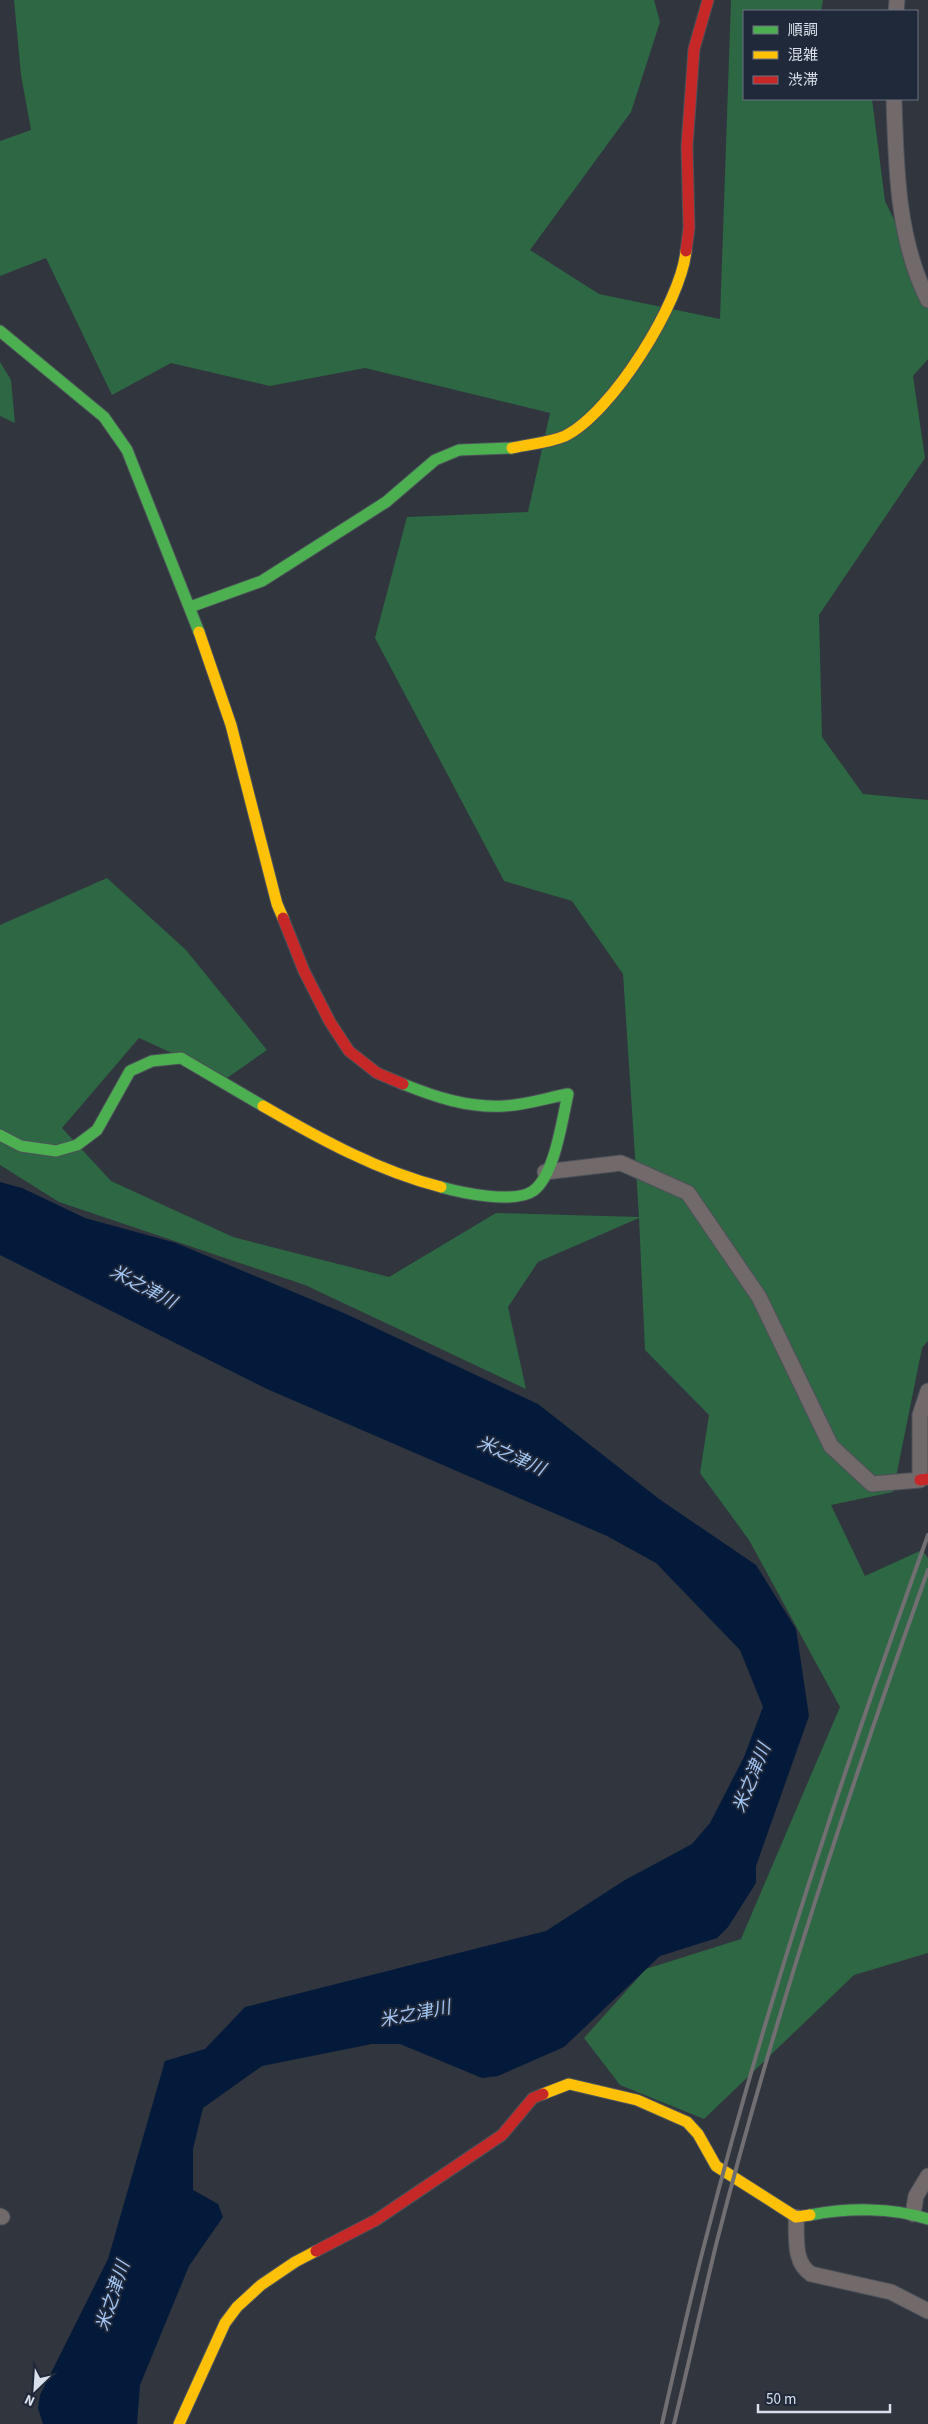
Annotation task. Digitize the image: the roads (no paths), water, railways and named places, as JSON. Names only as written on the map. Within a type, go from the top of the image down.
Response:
[{"type":"street","points":[[190,607],[262,581],[386,502],[435,460],[459,450],[508,449],[564,436],[588,420],[637,363],[668,304],[685,263],[689,228],[687,146],[694,49],[708,0]]},
{"type":"street","points":[[894,100],[896,160],[903,222],[919,282],[928,300]]},
{"type":"street","points":[[0,331],[46,372],[104,418],[127,450],[190,607],[231,725],[277,904],[304,971],[330,1022],[349,1051],[377,1073],[432,1096],[467,1104],[504,1106],[568,1094],[551,1161],[537,1188],[523,1196],[476,1196],[436,1186],[367,1161],[181,1058],[152,1061],[130,1071],[96,1130],[77,1145],[56,1151],[22,1146],[0,1135]]},
{"type":"street","points":[[545,1172],[620,1163],[688,1193],[759,1297],[831,1446],[872,1484],[924,1479],[920,1415],[928,1391]]},
{"type":"street","points":[[179,2424],[225,2323],[237,2307],[262,2285],[295,2262],[376,2220],[502,2135],[533,2098],[569,2084],[637,2100],[687,2122],[698,2134],[716,2166],[796,2217],[840,2209],[912,2214],[928,2219]]},
{"type":"street","points":[[912,2214],[916,2196],[928,2176]]},
{"type":"street","points":[[796,2217],[798,2257],[802,2268],[811,2274],[891,2292],[928,2311]]},
{"type":"water","name":"米之津川","points":[[0,1182],[22,1188],[85,1218],[176,1243],[346,1314],[538,1404],[659,1499],[756,1565],[796,1629],[809,1716],[756,1866],[756,1883],[728,1927],[717,1938],[660,1956],[564,2047],[498,2076],[482,2078],[400,2044],[372,2044],[262,2066],[203,2108],[193,2149],[193,2190],[218,2204],[223,2217],[189,2266],[140,2385],[137,2424],[43,2424],[38,2408],[40,2395],[108,2259],[165,2061],[205,2049],[245,2007],[546,1931],[625,1880],[692,1844],[710,1823],[744,1757],[763,1707],[740,1650],[656,1563],[607,1536],[267,1389],[0,1255]]},
{"type":"railway","points":[[662,2424],[706,2238],[781,1972],[837,1796],[928,1535]]},
{"type":"railway","points":[[674,2424],[717,2241],[763,2071],[842,1820],[928,1570]]}]
